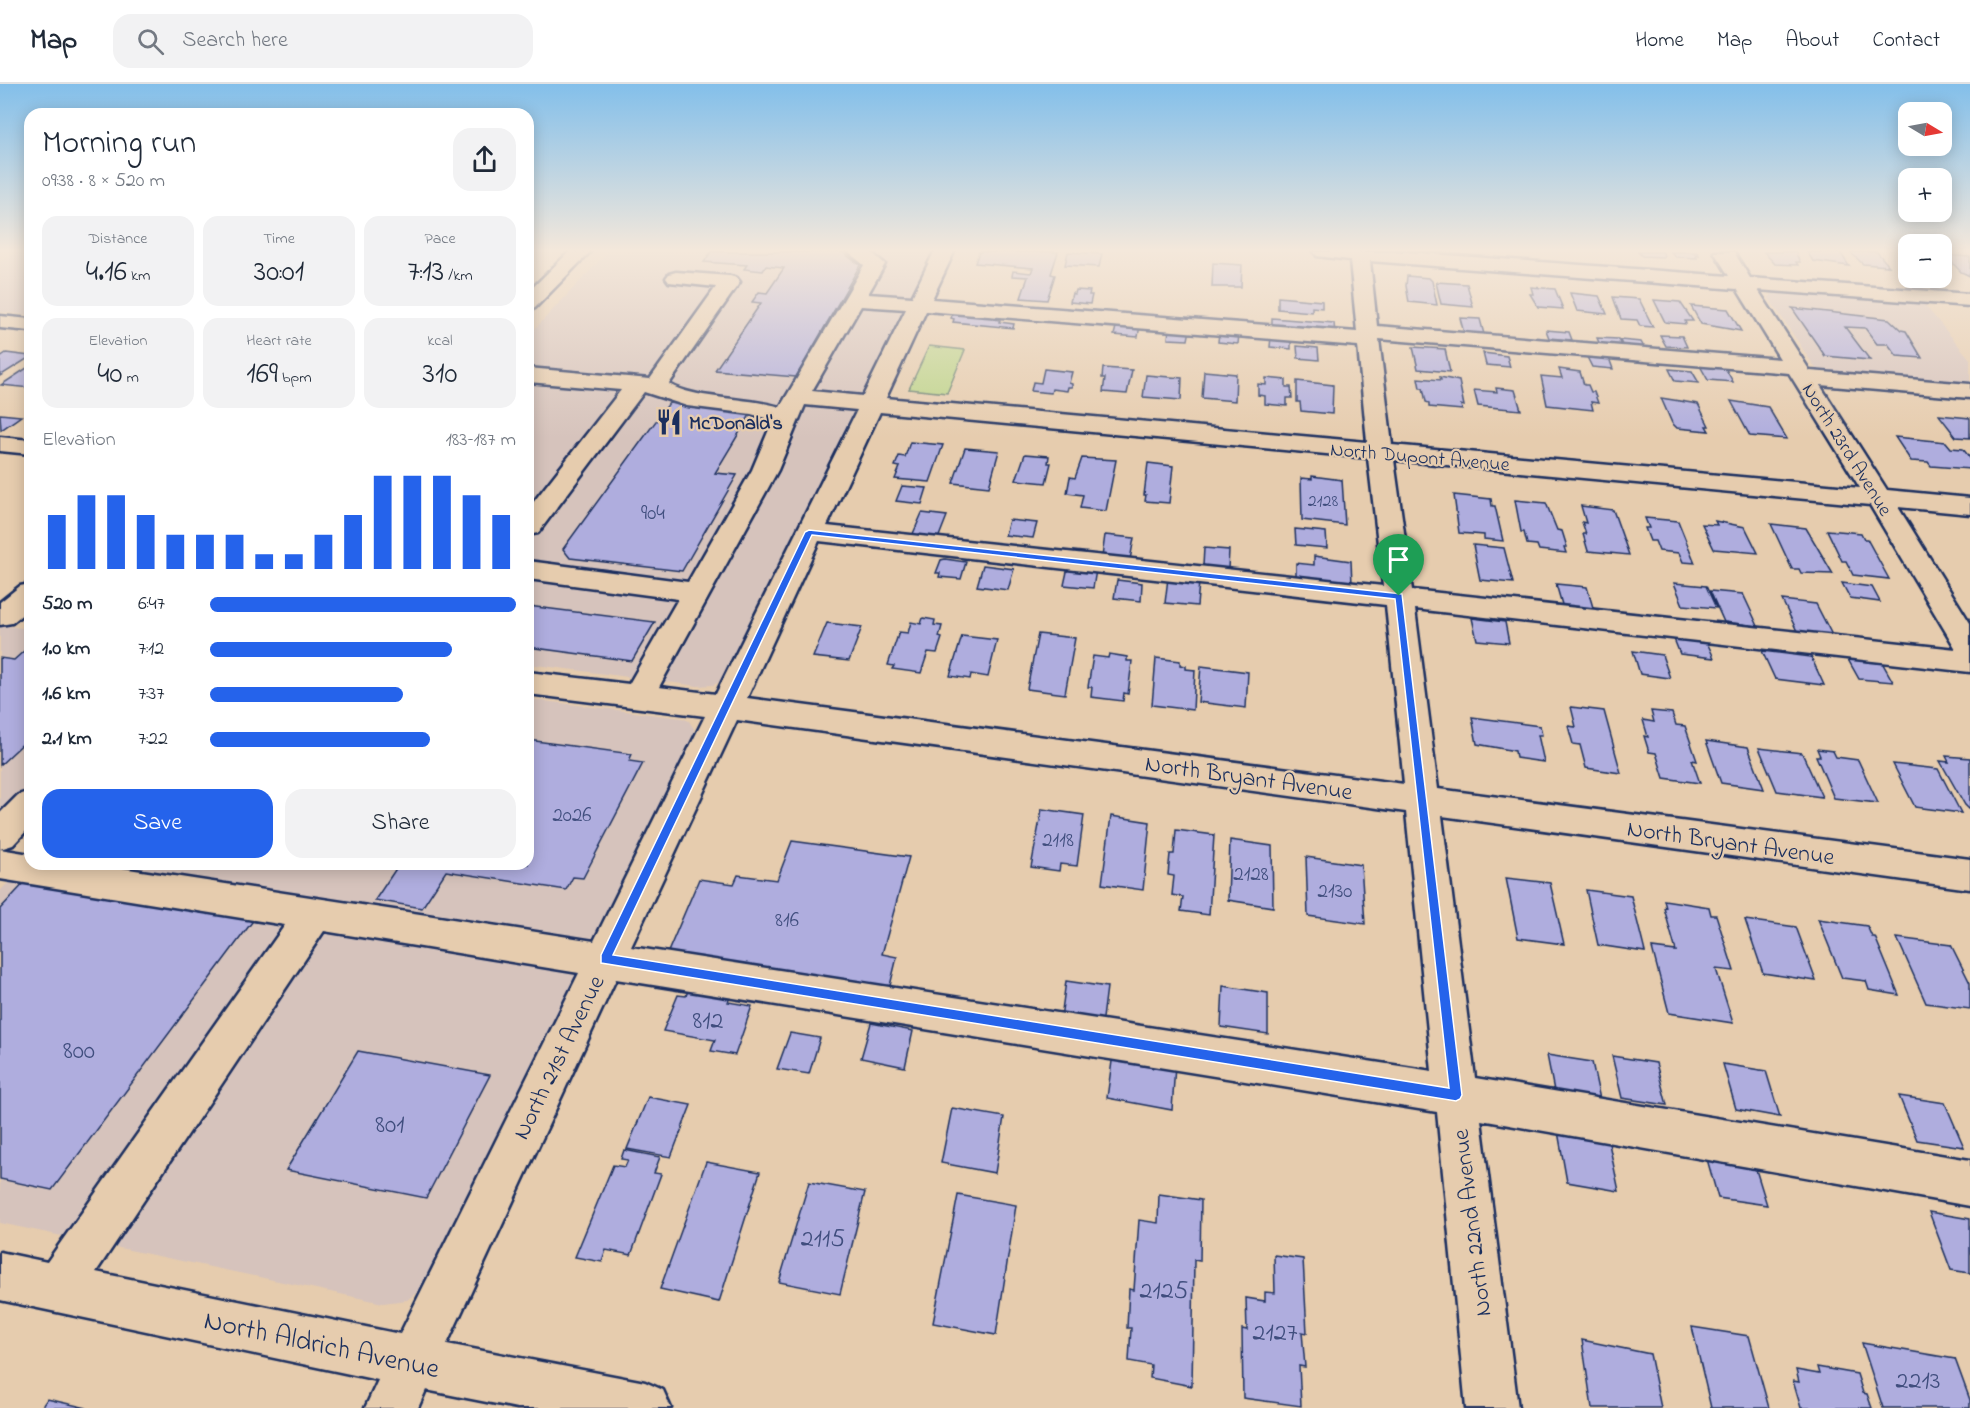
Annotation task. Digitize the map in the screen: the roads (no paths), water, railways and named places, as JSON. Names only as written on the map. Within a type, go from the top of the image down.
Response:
[{"type":"street","points":[[534,520],[704,314]]},
{"type":"street","points":[[638,696],[765,470],[792,407],[846,314]]},
{"type":"street","name":"North 21st Avenue","points":[[391,1408],[914,314]]},
{"type":"street","points":[[1057,314],[1369,336],[1799,372],[1970,391]]},
{"type":"street","name":"North 22nd Avenue","points":[[1366,314],[1420,801],[1492,1408]]},
{"type":"street","name":"North 23rd Avenue","points":[[1762,314],[1970,647]]},
{"type":"street","name":"North Dupont Avenue","points":[[534,376],[647,385],[667,393],[701,401],[749,406],[871,404],[1970,506]]},
{"type":"street","points":[[0,444],[24,446]]},
{"type":"street","points":[[809,532],[1970,661]]},
{"type":"street","points":[[534,571],[697,592]]},
{"type":"street","points":[[11,617],[24,601]]},
{"type":"street","name":"North Bryant Avenue","points":[[534,683],[726,706],[1970,874]]},
{"type":"street","points":[[0,864],[24,868]]},
{"type":"street","points":[[39,870],[1456,1095],[1970,1183]]},
{"type":"street","points":[[57,1288],[315,913]]},
{"type":"street","name":"North Aldrich Avenue","points":[[0,1276],[645,1408]]},
{"type":"place","name":"McDonald's","points":[[669,422]]}]
